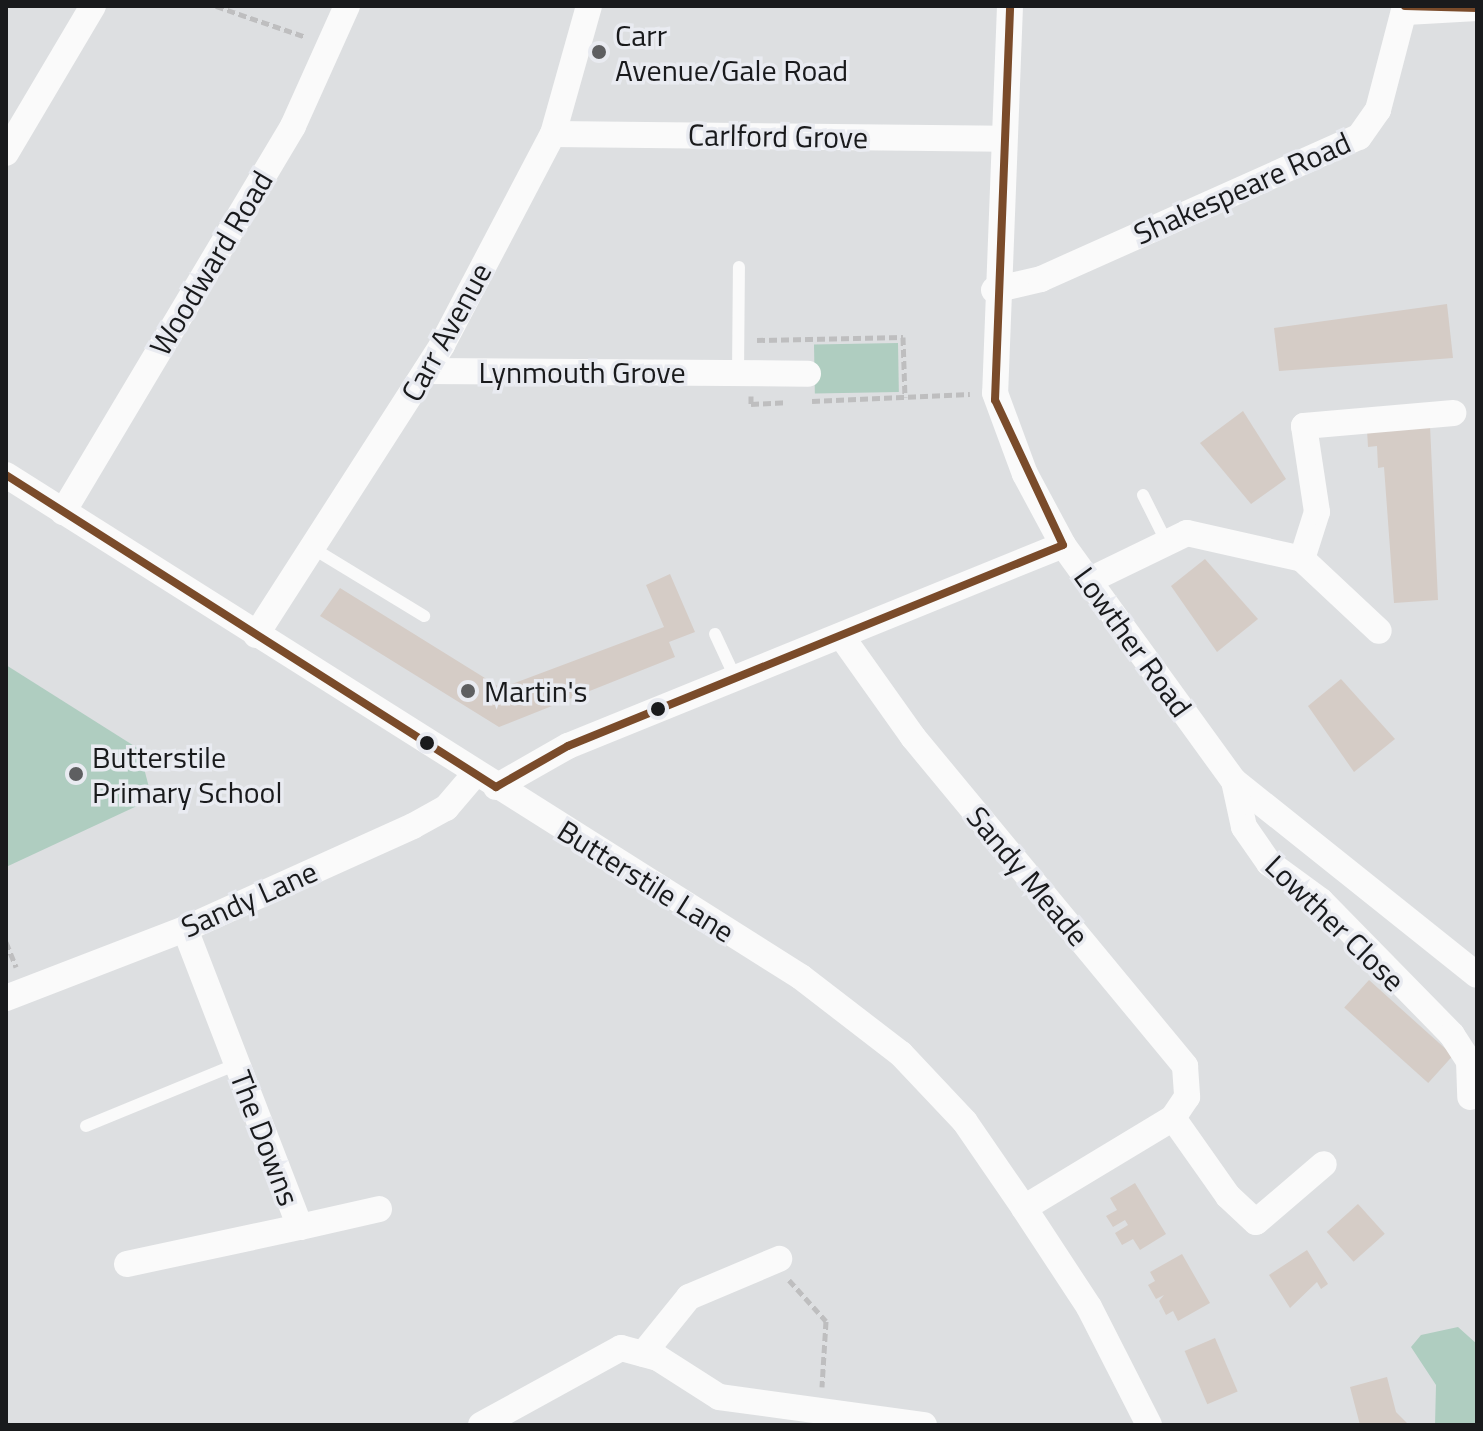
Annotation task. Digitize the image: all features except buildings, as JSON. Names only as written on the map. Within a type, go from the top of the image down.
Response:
[{"type":"street","points":[[9,143],[93,6]]},
{"type":"street","name":"Woodward Road","points":[[63,512],[293,126],[347,6]]},
{"type":"street","name":"Carr Avenue","points":[[256,635],[426,371],[553,134],[589,6]]},
{"type":"street","name":"Lowther Road","points":[[1010,6],[994,290],[995,393],[1025,474],[1063,545],[1234,781],[1477,975]]},
{"type":"street","points":[[1405,9],[1477,8]]},
{"type":"street","name":"Shakespeare Road","points":[[994,290],[1041,279],[1359,137],[1378,110],[1405,9]]},
{"type":"street","name":"Carlford Grove","points":[[553,134],[1003,139]]},
{"type":"street","name":"Lynmouth Grove","points":[[426,371],[808,374]]},
{"type":"street","points":[[1302,559],[1317,512],[1304,426],[1453,413]]},
{"type":"street","name":"Butterstile Lane","points":[[6,475],[801,977],[901,1054],[965,1122],[1024,1208],[1089,1307],[1149,1425]]},
{"type":"street","points":[[1088,581],[1187,533],[1302,559],[1379,631]]},
{"type":"street","name":"Sandy Lane","points":[[6,998],[185,929],[413,826],[446,808],[485,780],[1063,545]]},
{"type":"street","name":"Sandy Meade","points":[[842,637],[913,737],[1177,1052],[1189,1084],[1173,1118]]},
{"type":"street","name":"Lowther Close","points":[[1234,781],[1244,827],[1269,863],[1321,901],[1452,1035],[1469,1061],[1470,1097]]},
{"type":"street","name":"The Downs","points":[[127,1264],[300,1227],[185,929]]},
{"type":"street","points":[[1024,1208],[1173,1118],[1228,1196],[1256,1222],[1324,1164]]},
{"type":"street","points":[[300,1227],[379,1209]]},
{"type":"street","points":[[643,1354],[689,1297],[779,1259]]},
{"type":"street","points":[[481,1425],[621,1348],[643,1354],[719,1397],[924,1425]]},
{"type":"lane","points":[[739,267],[739,341],[745,374]]},
{"type":"lane","points":[[1143,495],[1167,543]]},
{"type":"lane","points":[[314,549],[424,616]]},
{"type":"lane","points":[[715,634],[735,677]]},
{"type":"lane","points":[[86,1126],[237,1064]]},
{"type":"path","points":[[216,6],[330,46]]},
{"type":"path","points":[[739,341],[903,337],[905,397]]},
{"type":"path","points":[[745,374],[751,404],[995,393]]},
{"type":"path","points":[[779,1259],[795,1294],[826,1321],[820,1412]]},
{"type":"green space","points":[[898,343],[899,392],[815,393],[814,344]]},
{"type":"green space","name":"Butterstile Primary School","points":[[6,665],[139,749],[152,799],[6,867]]},
{"type":"green space","points":[[1458,1327],[1477,1344],[1477,1425],[1435,1425],[1436,1385],[1411,1347],[1421,1335]]},
{"type":"transit line","points":[[6,475],[496,787],[568,746],[1063,545],[995,400],[1010,6]]},
{"type":"transit line","points":[[1405,6],[1477,8]]},
{"type":"place","name":"Carr Avenue/Gale Road","points":[[599,52]]},
{"type":"place","name":"Martin's","points":[[468,691]]},
{"type":"place","name":"Butterstile Primary School","points":[[76,774]]}]
